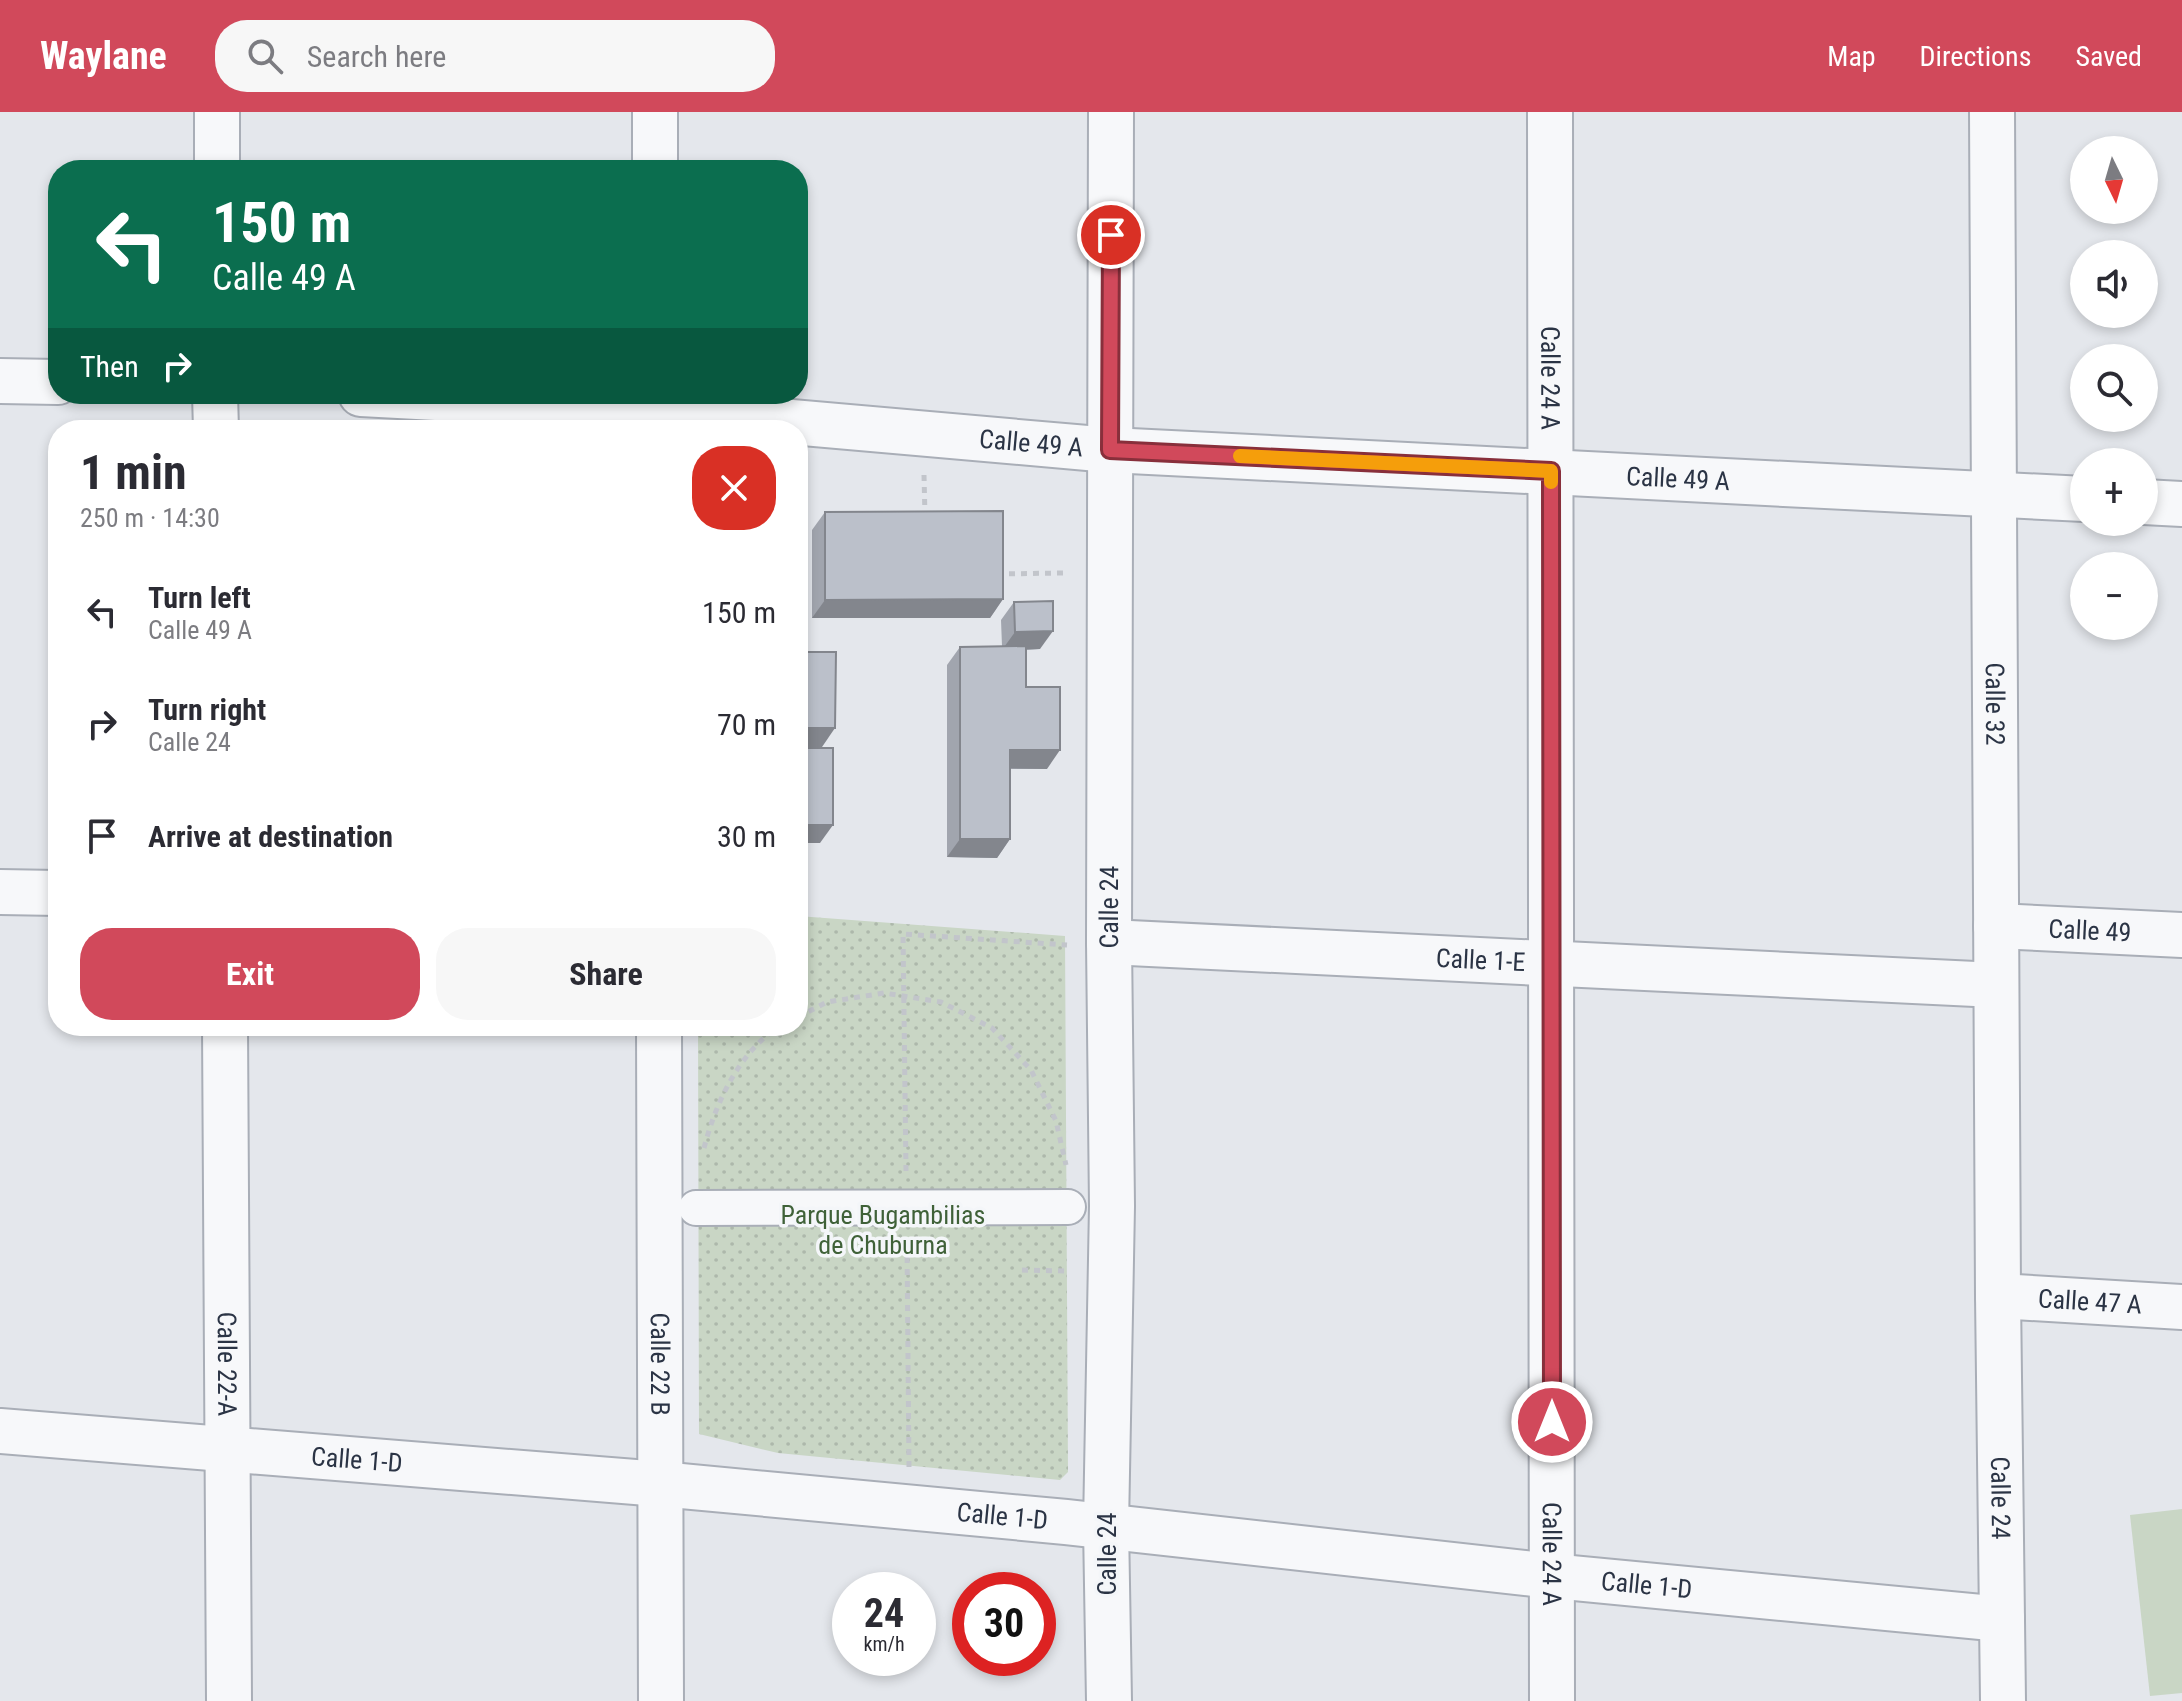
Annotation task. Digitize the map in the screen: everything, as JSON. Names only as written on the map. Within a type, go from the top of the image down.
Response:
[{"type":"street","points":[[217,112],[217,160]]},
{"type":"street","points":[[655,112],[655,160]]},
{"type":"street","name":"Calle 24","points":[[1109,1701],[1106,1526],[1112,1206],[1088,944],[1110,450],[1111,112]]},
{"type":"street","name":"Calle 24 A","points":[[1550,112],[1552,1701]]},
{"type":"street","name":"Calle 32","points":[[1992,112],[1998,1296]]},
{"type":"street","points":[[0,381],[48,382]]},
{"type":"street","name":"Calle 49 A","points":[[535,404],[761,420]]},
{"type":"street","name":"Calle 49 A","points":[[808,424],[1110,450],[2070,498]]},
{"type":"street","points":[[2158,503],[2182,504]]},
{"type":"street","points":[[0,892],[48,893]]},
{"type":"street","name":"Calle 49","points":[[1996,926],[2182,935]]},
{"type":"street","name":"Calle 1-E","points":[[1088,944],[1551,962],[1996,985]]},
{"type":"street","name":"Calle 22-A","points":[[225,1036],[229,1701]]},
{"type":"street","name":"Calle 22 B","points":[[659,1036],[661,1701]]},
{"type":"street","points":[[696,1208],[1068,1192]]},
{"type":"street","name":"Calle 24","points":[[1998,1296],[2003,1701]]},
{"type":"street","name":"Calle 47 A","points":[[1998,1296],[2182,1307]]},
{"type":"street","name":"Calle 1-D","points":[[0,1431],[660,1484],[1106,1526],[1552,1576],[2002,1619]]},
{"type":"path","points":[[924,471],[926,530]]},
{"type":"path","points":[[989,575],[1064,573]]},
{"type":"path","points":[[903,934],[1088,944]]},
{"type":"path","points":[[808,1012],[827,1002],[884,993],[941,1002],[992,1028],[1031,1070],[1056,1121],[1068,1192]]},
{"type":"path","points":[[700,1162],[711,1120],[736,1069],[770,1036]]},
{"type":"path","points":[[1022,1270],[1069,1271]]},
{"type":"green space","name":"Parque Bugambilias de Chuburna","points":[[808,917],[1065,936],[1068,1472],[1060,1480],[778,1453],[699,1434],[698,1036],[808,1036]]},
{"type":"green space","points":[[2182,1509],[2182,1693],[2150,1696],[2130,1515]]},
{"type":"building","points":[[1003,511],[1003,599],[825,600],[825,512]]},
{"type":"building","points":[[1053,601],[1053,631],[1015,632],[1014,602]]},
{"type":"building","points":[[1026,646],[1026,687],[1060,687],[1060,750],[1010,750],[1010,839],[960,839],[960,647]]},
{"type":"building","points":[[808,652],[836,652],[835,728],[808,728]]},
{"type":"building","points":[[808,748],[833,748],[833,825],[808,825]]},
{"type":"slow traffic","points":[[1240,456],[1551,471],[1551,482]]},
{"type":"route","points":[[1111,235],[1110,450],[1551,471],[1552,1422]]}]
